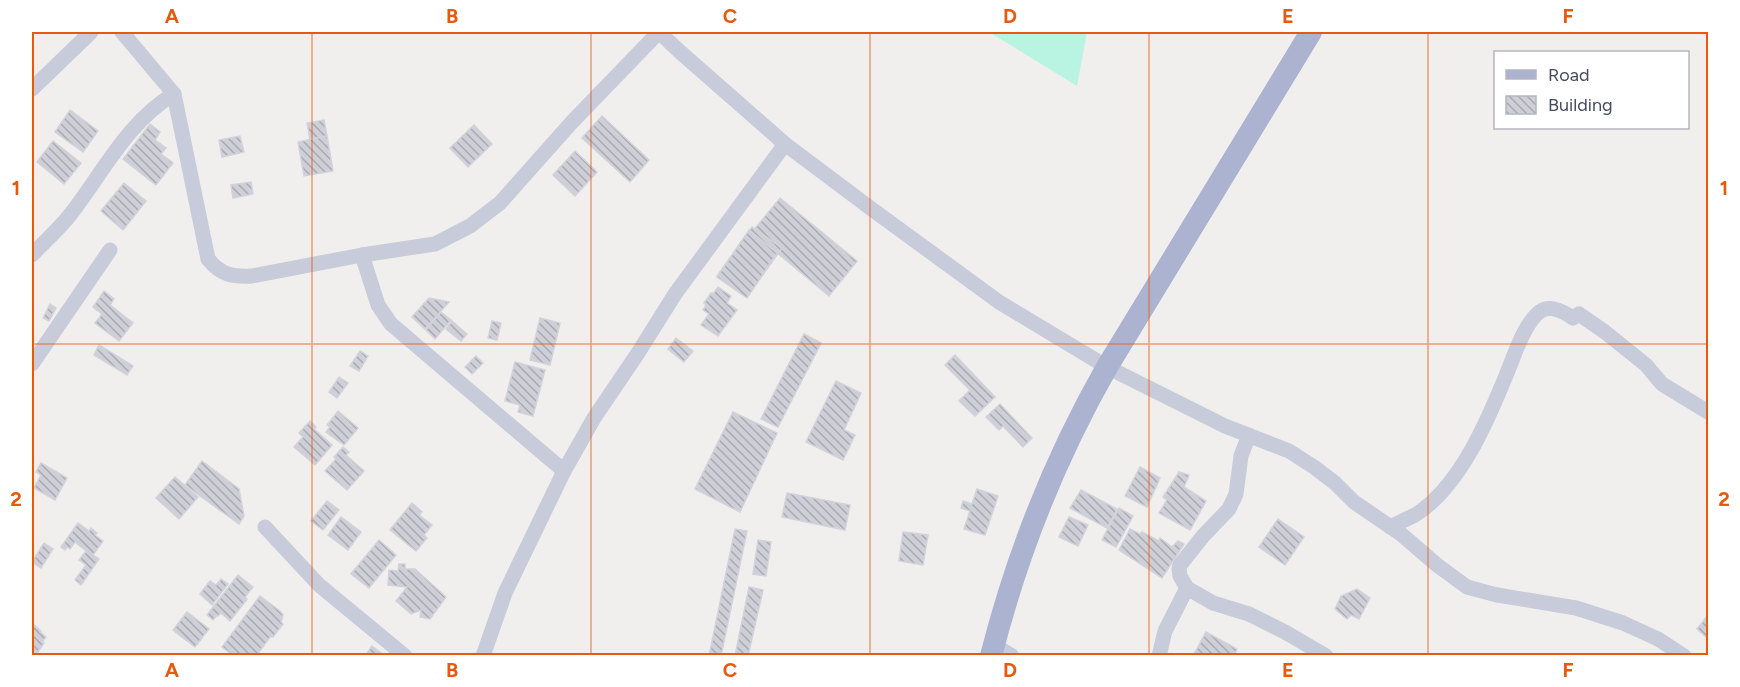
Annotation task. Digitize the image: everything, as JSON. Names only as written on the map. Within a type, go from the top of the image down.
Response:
[{"type":"main road","points":[[999,652],[1016,569],[1059,459],[1082,410],[1311,32]]},
{"type":"street","points":[[32,89],[90,32]]},
{"type":"street","points":[[122,32],[174,94],[208,259],[217,270],[235,277],[435,244],[470,226],[500,203],[572,122],[659,32],[785,144],[999,302],[1107,367],[1185,406],[1289,451],[1335,483],[1354,502],[1401,534],[1467,587],[1497,595],[1576,608],[1623,623],[1658,639],[1684,656]]},
{"type":"street","points":[[32,255],[68,217],[136,125],[174,94]]},
{"type":"street","points":[[483,656],[505,593],[564,471],[594,418],[639,354],[675,294],[785,144]]},
{"type":"street","points":[[32,364],[110,250]]},
{"type":"street","points":[[362,255],[378,305],[391,324],[564,471]]},
{"type":"street","points":[[1390,527],[1415,514],[1428,504],[1443,490],[1461,466],[1499,393],[1526,330],[1542,310],[1554,308],[1573,318],[1578,314],[1646,365],[1662,384],[1708,412]]},
{"type":"street","points":[[1249,435],[1241,456],[1236,494],[1229,509],[1180,565],[1180,576],[1187,588],[1213,603],[1249,614],[1326,656]]},
{"type":"street","points":[[265,527],[319,585],[405,656]]},
{"type":"street","points":[[1160,656],[1165,631],[1187,588]]},
{"type":"green space","points":[[989,32],[1087,32],[1077,86]]},
{"type":"building","points":[[70,110],[98,131],[83,152],[55,132]]},
{"type":"building","points":[[602,116],[649,160],[630,182],[582,138]]},
{"type":"building","points":[[324,120],[327,136],[310,139],[307,123]]},
{"type":"building","points":[[150,124],[160,132],[155,140],[166,148],[161,154],[173,163],[156,185],[123,159]]},
{"type":"building","points":[[474,125],[492,144],[468,167],[450,148]]},
{"type":"building","points":[[240,136],[244,152],[222,157],[219,140]]},
{"type":"building","points":[[327,136],[333,171],[304,176],[298,142]]},
{"type":"building","points":[[53,141],[81,163],[64,184],[37,162]]},
{"type":"building","points":[[575,151],[597,172],[575,196],[553,175]]},
{"type":"building","points":[[251,182],[253,194],[233,198],[231,185]]},
{"type":"building","points":[[124,183],[146,201],[123,230],[101,211]]},
{"type":"building","points":[[780,198],[857,261],[829,296],[752,232]]},
{"type":"building","points":[[752,227],[782,248],[747,297],[717,276]]},
{"type":"building","points":[[749,230],[777,253],[747,298],[717,277]]},
{"type":"building","points":[[718,287],[731,296],[727,303],[737,310],[718,336],[701,325],[709,314],[703,310],[706,305],[704,303]]},
{"type":"building","points":[[104,291],[114,299],[110,305],[133,323],[119,341],[95,323],[102,314],[93,307]]},
{"type":"building","points":[[429,298],[449,302],[425,329],[412,317]]},
{"type":"building","points":[[50,304],[56,308],[49,321],[43,318]]},
{"type":"building","points":[[441,312],[451,320],[435,339],[426,330]]},
{"type":"building","points":[[540,318],[560,323],[550,365],[530,360]]},
{"type":"building","points":[[452,321],[467,334],[461,341],[446,329]]},
{"type":"building","points":[[492,321],[501,323],[497,340],[488,338]]},
{"type":"building","points":[[804,334],[821,343],[778,427],[761,419]]},
{"type":"building","points":[[676,338],[693,351],[684,362],[668,349]]},
{"type":"building","points":[[99,345],[133,366],[127,375],[94,355]]},
{"type":"building","points":[[360,351],[368,356],[359,371],[350,366]]},
{"type":"building","points":[[955,355],[995,397],[975,416],[959,401],[970,390],[945,365]]},
{"type":"building","points":[[476,356],[483,363],[472,374],[465,367]]},
{"type":"building","points":[[515,362],[545,370],[533,416],[518,412],[520,405],[505,401]]},
{"type":"building","points":[[339,377],[348,383],[337,398],[329,392]]},
{"type":"building","points":[[836,381],[861,393],[844,430],[855,435],[843,460],[806,442]]},
{"type":"building","points":[[1000,404],[1032,438],[1023,447],[1003,426],[999,430],[986,417]]},
{"type":"building","points":[[338,411],[358,428],[344,445],[326,432],[330,427],[327,425]]},
{"type":"building","points":[[733,412],[777,433],[740,512],[695,489]]},
{"type":"building","points":[[310,421],[316,427],[314,429],[332,445],[315,465],[294,447],[303,437],[299,433]]},
{"type":"building","points":[[343,447],[349,452],[346,455],[364,471],[347,490],[325,471]]},
{"type":"building","points":[[202,461],[239,489],[244,516],[239,524],[185,485]]},
{"type":"building","points":[[41,463],[67,478],[55,500],[34,488],[41,475],[36,472]]},
{"type":"building","points":[[1140,467],[1160,478],[1147,507],[1125,496]]},
{"type":"building","points":[[1179,472],[1189,475],[1184,487],[1206,501],[1190,530],[1159,513],[1167,500],[1163,497]]},
{"type":"building","points":[[175,477],[198,497],[179,519],[156,498]]},
{"type":"building","points":[[977,489],[998,496],[985,535],[964,529],[970,511],[961,508],[963,501],[972,504]]},
{"type":"building","points":[[1081,490],[1117,509],[1107,528],[1070,508]]},
{"type":"building","points":[[787,493],[850,505],[845,530],[782,517]]},
{"type":"building","points":[[327,501],[339,510],[323,530],[311,521]]},
{"type":"building","points":[[412,503],[422,512],[419,515],[432,525],[424,535],[427,538],[416,551],[390,530]]},
{"type":"building","points":[[1119,508],[1133,516],[1116,547],[1102,540]]},
{"type":"building","points":[[341,517],[361,532],[348,550],[328,535]]},
{"type":"building","points":[[1069,517],[1088,525],[1078,546],[1059,537]]},
{"type":"building","points":[[1278,519],[1304,537],[1285,565],[1259,547]]},
{"type":"building","points":[[78,523],[89,531],[91,528],[97,533],[95,535],[103,541],[93,555],[99,559],[81,585],[75,580],[86,565],[79,560],[86,551],[75,542],[70,549],[67,547],[65,550],[61,547]]},
{"type":"building","points":[[735,529],[747,531],[721,656],[709,656]]},
{"type":"building","points":[[1130,529],[1140,534],[1142,532],[1159,541],[1160,538],[1172,547],[1178,541],[1184,544],[1162,578],[1119,550]]},
{"type":"building","points":[[903,532],[928,535],[923,565],[899,561]]},
{"type":"building","points":[[379,540],[396,555],[369,588],[351,574]]},
{"type":"building","points":[[758,540],[771,542],[766,576],[753,574]]},
{"type":"building","points":[[44,543],[53,549],[41,568],[32,562]]},
{"type":"building","points":[[399,564],[405,564],[405,569],[415,569],[446,597],[430,619],[420,617],[421,610],[411,614],[396,601],[407,587],[388,585],[389,570],[398,571]]},
{"type":"building","points":[[238,575],[253,587],[245,597],[247,599],[230,621],[221,613],[213,620],[207,615]]},
{"type":"building","points":[[221,579],[228,584],[212,605],[200,594],[210,581],[216,585]]},
{"type":"building","points":[[749,587],[763,590],[748,656],[735,656]]},
{"type":"building","points":[[1357,589],[1370,598],[1359,619],[1351,615],[1347,619],[1335,609],[1341,596]]},
{"type":"building","points":[[260,596],[280,611],[283,615],[281,622],[283,624],[256,656],[234,656],[222,647]]},
{"type":"building","points":[[187,612],[209,629],[195,647],[173,630]]},
{"type":"building","points":[[1708,615],[1708,639],[1697,629]]},
{"type":"building","points":[[32,623],[46,637],[35,656],[32,656]]},
{"type":"building","points":[[1206,632],[1237,649],[1234,656],[1193,656]]},
{"type":"building","points":[[372,646],[381,653],[379,656],[365,656]]}]
